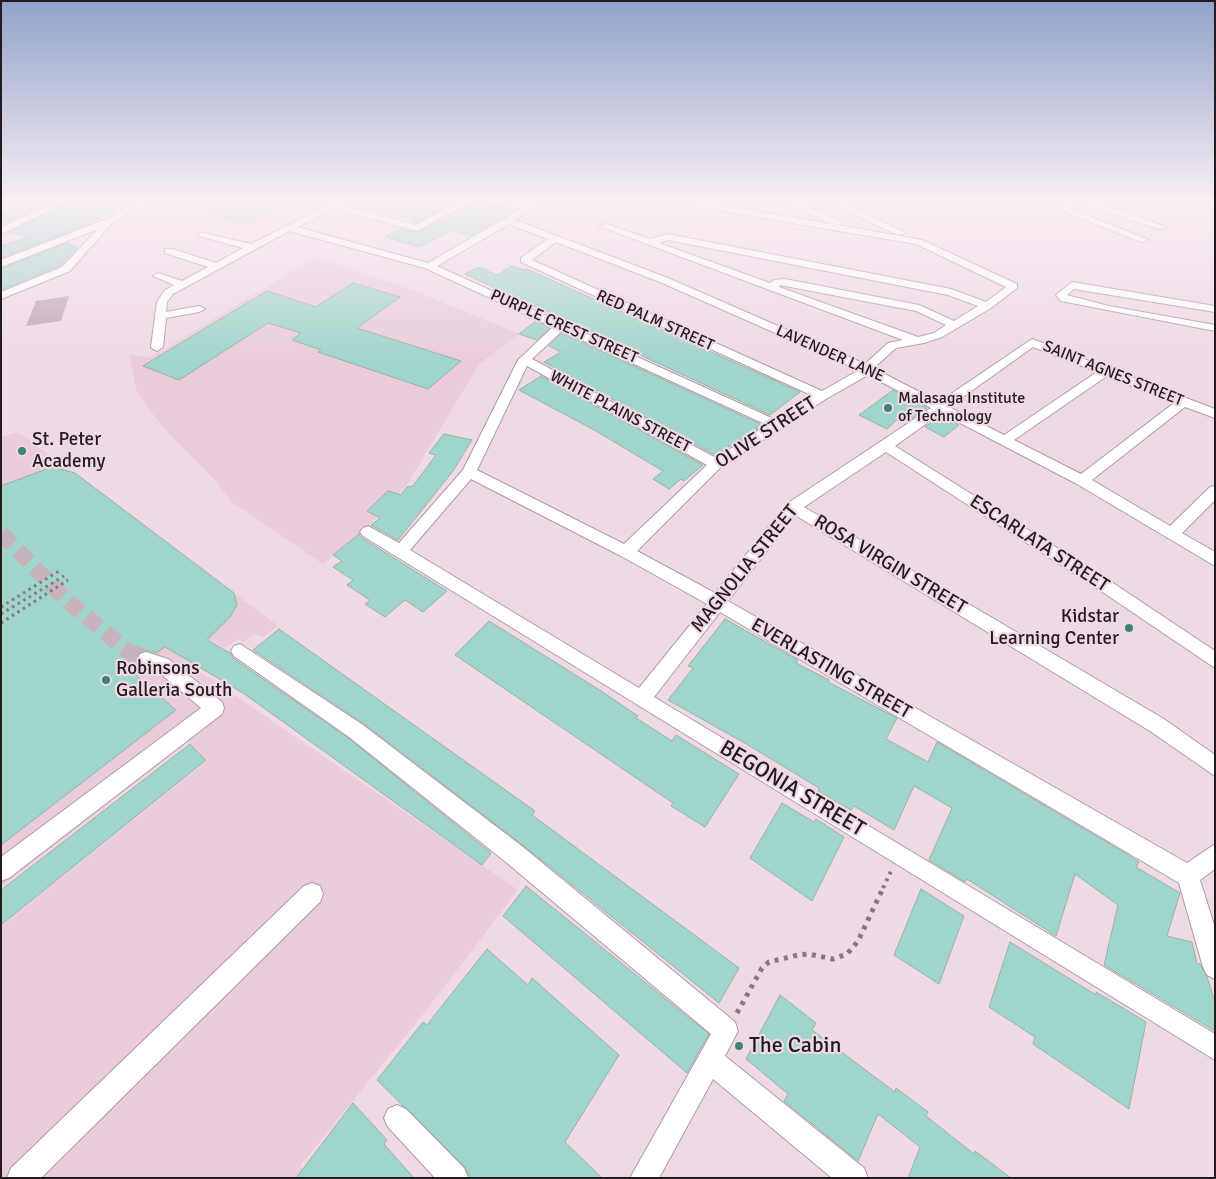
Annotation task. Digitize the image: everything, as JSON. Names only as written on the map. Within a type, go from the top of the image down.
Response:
[{"type":"street","points":[[3,262],[26,253]]},
{"type":"street","points":[[1,296],[66,269],[81,253]]},
{"type":"street","points":[[175,253],[215,266]]},
{"type":"street","points":[[157,347],[162,302],[169,292],[240,253]]},
{"type":"street","name":"PURPLE CREST STREET","points":[[381,253],[429,266],[778,425]]},
{"type":"street","points":[[429,266],[452,253]]},
{"type":"street","name":"RED PALM STREET","points":[[535,253],[525,260],[822,396]]},
{"type":"street","name":"LAVENDER LANE","points":[[595,253],[664,280],[868,370],[1082,481],[1215,560]]},
{"type":"street","points":[[677,253],[917,341],[931,338],[987,306],[1010,290],[1012,285],[943,253]]},
{"type":"street","points":[[750,253],[950,292],[987,306]]},
{"type":"street","points":[[158,276],[182,284]]},
{"type":"street","points":[[770,288],[778,282],[785,282],[910,306],[929,311],[954,325]]},
{"type":"street","points":[[1215,309],[1072,285],[1061,295],[1065,298],[1109,309],[1215,328]]},
{"type":"street","points":[[160,316],[200,309]]},
{"type":"street","points":[[401,551],[469,472],[524,360],[562,326]]},
{"type":"street","name":"OLIVE STREET","points":[[626,552],[716,464],[822,396],[868,370],[871,364],[892,345],[917,341]]},
{"type":"street","name":"SAINT AGNES STREET","points":[[939,406],[1032,342],[1215,414]]},
{"type":"street","name":"WHITE PLAINS STREET","points":[[524,360],[716,464]]},
{"type":"street","points":[[1005,440],[1106,371]]},
{"type":"street","points":[[1082,481],[1183,402]]},
{"type":"street","name":"MAGNOLIA STREET","points":[[642,698],[793,507],[886,446],[939,406]]},
{"type":"street","name":"ESCARLATA STREET","points":[[886,446],[1107,587],[1215,661]]},
{"type":"street","name":"EVERLASTING STREET","points":[[469,472],[626,552],[717,602],[1188,876]]},
{"type":"street","points":[[1172,534],[1215,492]]},
{"type":"street","name":"ROSA VIRGIN STREET","points":[[793,507],[1157,725],[1215,767]]},
{"type":"street","name":"BEGONIA STREET","points":[[368,532],[1215,1048]]},
{"type":"street","points":[[240,651],[356,731],[514,855],[726,1031],[644,1178]]},
{"type":"street","points":[[1,870],[215,708],[162,664],[146,659]]},
{"type":"street","points":[[1215,855],[1188,876],[1215,967]]},
{"type":"street","points":[[20,1178],[312,894]]},
{"type":"street","points":[[710,1060],[854,1178]]},
{"type":"street","points":[[397,1118],[454,1178]]},
{"type":"path","points":[[1,607],[59,571]]},
{"type":"path","points":[[1,616],[64,576]]},
{"type":"path","points":[[1,623],[68,580]]},
{"type":"path","points":[[726,1031],[762,968],[769,962],[808,954],[833,960],[847,954],[858,941],[893,868],[901,856]]},
{"type":"shaded area","points":[[315,257],[412,290],[520,334],[479,364],[406,486],[373,521],[323,564],[233,503],[213,478],[165,430],[137,393],[129,354],[150,358]]},
{"type":"shaded area","points":[[69,296],[61,321],[26,326],[36,301]]},
{"type":"shaded area","points":[[18,432],[278,626],[264,637],[255,634],[244,642],[239,639],[224,648],[205,638],[182,659],[518,890],[424,1013],[300,1166],[310,1178],[1,1178],[1,927],[208,760],[189,741],[1,887],[1,437]]},
{"type":"building","points":[[1,253],[14,253],[1,258]]},
{"type":"building","points":[[42,253],[72,253],[61,265],[1,290],[1,269]]},
{"type":"building","points":[[512,266],[524,270],[527,269],[800,392],[770,415],[465,274],[479,267],[497,275]]},
{"type":"building","points":[[353,283],[400,297],[357,328],[461,361],[428,389],[318,352],[321,350],[292,340],[301,333],[268,323],[179,380],[143,366],[267,291],[316,307]]},
{"type":"building","points":[[536,321],[550,328],[537,340],[519,334]]},
{"type":"building","points":[[562,333],[760,424],[756,428],[758,429],[715,455],[544,362],[561,352],[549,346]]},
{"type":"building","points":[[541,376],[703,465],[684,481],[681,479],[669,489],[653,479],[663,471],[596,431],[519,390]]},
{"type":"building","name":"Malasaga Institute of Technology","points":[[893,390],[927,408],[911,419],[902,415],[887,429],[859,415]]},
{"type":"building","points":[[941,415],[959,425],[944,437],[925,427]]},
{"type":"building","points":[[444,434],[472,440],[453,471],[398,540],[371,525],[380,518],[367,511],[388,491],[401,495],[407,487],[413,486],[436,455],[429,453]]},
{"type":"building","name":"Robinsons Galleria South","points":[[52,467],[75,473],[234,593],[237,605],[230,617],[207,640],[230,653],[233,658],[348,738],[491,853],[482,865],[243,693],[165,647],[156,653],[147,650],[139,652],[135,658],[139,665],[131,671],[176,710],[1,845],[1,486]]},
{"type":"building","points":[[359,534],[362,538],[447,591],[423,612],[405,600],[385,617],[365,604],[370,600],[347,585],[353,580],[333,567],[342,561],[333,555]]},
{"type":"building","points":[[725,619],[798,660],[796,663],[829,680],[828,682],[897,718],[886,739],[928,762],[937,742],[1125,853],[1139,862],[1136,867],[1180,893],[1167,936],[1192,942],[1197,964],[1200,964],[1207,977],[1215,1002],[1215,1031],[1104,965],[1118,905],[1075,874],[1056,936],[967,879],[965,882],[929,860],[952,808],[914,786],[894,830],[854,806],[851,810],[818,791],[819,788],[748,745],[668,700],[693,668],[688,666]]},
{"type":"building","points":[[489,621],[598,689],[638,716],[636,718],[672,741],[676,735],[739,774],[705,827],[671,806],[673,803],[455,655]]},
{"type":"building","points":[[279,629],[535,811],[532,815],[739,968],[719,1003],[524,846],[364,724],[253,650]]},
{"type":"building","points":[[190,744],[206,760],[1,925],[1,890]]},
{"type":"building","points":[[782,803],[814,822],[816,819],[844,837],[812,901],[750,858]]},
{"type":"building","points":[[526,886],[709,1034],[687,1073],[503,916]]},
{"type":"building","points":[[921,889],[964,916],[939,984],[894,955]]},
{"type":"building","points":[[1010,942],[1096,995],[1096,992],[1146,1022],[1129,1109],[1033,1044],[1035,1037],[989,1007]]},
{"type":"building","points":[[487,949],[528,985],[532,978],[619,1055],[565,1142],[602,1178],[470,1178],[465,1167],[377,1080],[423,1022],[427,1025]]},
{"type":"building","points":[[780,995],[816,1023],[812,1030],[895,1092],[896,1088],[928,1112],[926,1116],[974,1154],[975,1151],[1011,1178],[908,1178],[920,1147],[878,1114],[858,1161],[784,1101],[788,1094],[746,1059]]},
{"type":"building","points":[[353,1103],[387,1140],[384,1144],[414,1178],[296,1178]]},
{"type":"tunnel","points":[[1,533],[64,598],[131,654]]},
{"type":"tunnel","points":[[127,653],[146,659]]},
{"type":"place","name":"Malasaga Institute of Technology","points":[[888,408]]},
{"type":"place","name":"St. Peter Academy","points":[[22,451]]},
{"type":"place","name":"Kidstar Learning Center","points":[[1129,628]]},
{"type":"place","name":"Robinsons Galleria South","points":[[106,680]]},
{"type":"place","name":"The Cabin","points":[[739,1046]]}]
